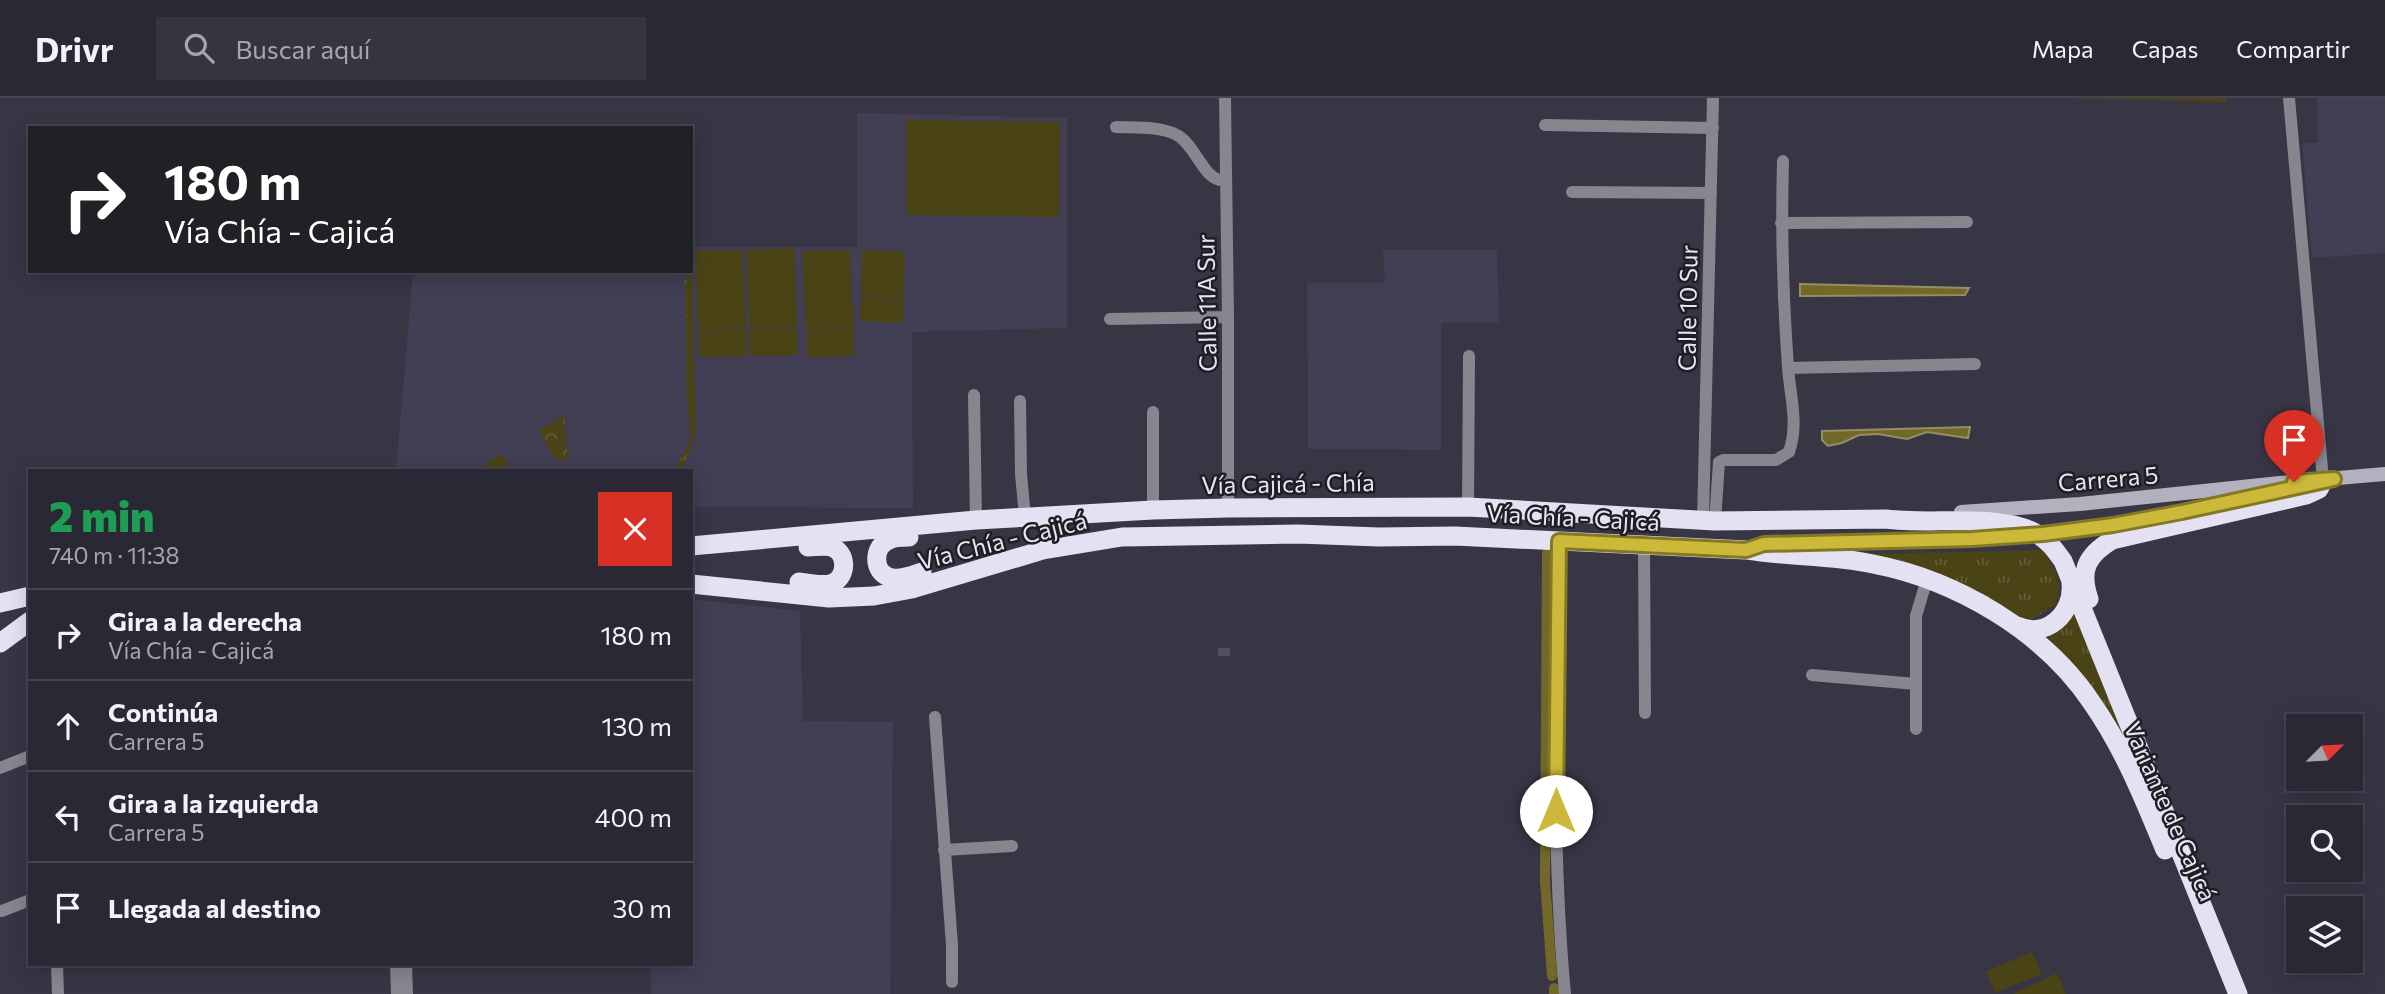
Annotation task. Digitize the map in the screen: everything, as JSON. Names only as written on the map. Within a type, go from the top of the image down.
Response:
[{"type":"highway","points":[[2108,671],[2104,640],[2084,586],[2088,561],[2097,550],[2112,540],[2306,495],[2319,489],[2327,480]]},
{"type":"highway","name":"Vía Cajicá - Chía","points":[[693,546],[1025,517],[1228,508],[1468,508],[1709,521],[1886,519]]},
{"type":"highway","name":"Variante de Cajicá","points":[[1886,519],[1911,523],[1979,522],[2020,526],[2036,533],[2052,546],[2070,578],[2238,994]]},
{"type":"highway","points":[[969,521],[950,532],[886,541],[876,554],[881,572],[890,578],[903,578],[980,557],[1004,562]]},
{"type":"highway","name":"Vía Chía - Cajicá","points":[[693,584],[828,598],[874,596],[912,589],[1043,550],[1122,537],[1298,534],[1455,536],[1746,550]]},
{"type":"highway","points":[[693,555],[832,547],[844,561],[844,570],[839,579],[831,584],[757,577],[730,587]]},
{"type":"highway","name":"Variante de Cajicá","points":[[1746,550],[1846,559],[1901,570],[1959,593],[2009,622],[2050,654],[2092,703],[2114,737],[2143,797],[2223,994]]},
{"type":"highway","points":[[2009,622],[2024,629],[2041,629],[2056,622],[2067,610],[2070,602],[2070,578]]},
{"type":"highway","points":[[0,603],[28,596]]},
{"type":"highway","points":[[0,627],[28,620]]},
{"type":"highway","points":[[0,643],[28,622]]},
{"type":"main road","name":"Carrera 5","points":[[1886,519],[1911,513],[1985,512],[2385,474]]},
{"type":"main road","name":"Carrera 5","points":[[1746,550],[1764,544],[1972,539],[2078,529],[2182,512],[2327,480]]},
{"type":"street","name":"Calle 11A Sur","points":[[1225,98],[1228,508]]},
{"type":"street","name":"Calle 10 Sur","points":[[1709,521],[1713,98]]},
{"type":"street","points":[[2289,98],[2327,480]]},
{"type":"street","points":[[1545,125],[1713,128]]},
{"type":"street","points":[[1116,127],[1148,128],[1177,135],[1212,177],[1225,181]]},
{"type":"street","points":[[1709,521],[1719,462],[1776,460],[1789,452],[1795,434],[1788,368],[1782,223],[1783,161]]},
{"type":"street","points":[[1572,192],[1711,193]]},
{"type":"street","points":[[1782,223],[1967,222]]},
{"type":"street","points":[[1110,318],[1228,317]]},
{"type":"street","points":[[1468,508],[1469,356]]},
{"type":"street","points":[[1788,368],[1975,365]]},
{"type":"street","points":[[969,521],[974,395]]},
{"type":"street","points":[[1020,401],[1021,474],[1025,517]]},
{"type":"street","points":[[1153,412],[1153,510]]},
{"type":"street","points":[[1559,541],[1556,690],[1557,884],[1565,994]]},
{"type":"street","points":[[1644,545],[1645,713]]},
{"type":"street","points":[[1916,729],[1916,616],[1927,579]]},
{"type":"street","points":[[1812,675],[1916,684]]},
{"type":"street","points":[[935,717],[952,945],[952,982]]},
{"type":"street","points":[[0,768],[28,757]]},
{"type":"street","points":[[944,850],[1012,846]]},
{"type":"street","points":[[2,911],[28,902]]},
{"type":"street","points":[[57,966],[58,994]]},
{"type":"street","points":[[396,966],[397,994]]},
{"type":"street","points":[[406,966],[407,994]]},
{"type":"shaded area","points":[[2317,98],[2385,98],[2385,253],[2312,258],[2302,143],[2318,143]]},
{"type":"shaded area","points":[[857,113],[1067,118],[1067,328],[912,332],[913,508],[693,507],[693,469],[396,469],[413,273],[693,273],[693,247],[857,247]]},
{"type":"shaded area","points":[[1383,250],[1497,250],[1499,323],[1441,323],[1441,450],[1308,449],[1307,283],[1385,283]]},
{"type":"shaded area","points":[[1800,284],[1969,288],[1965,295],[1800,296]]},
{"type":"shaded area","points":[[1970,427],[1968,438],[1927,432],[1907,439],[1878,434],[1859,435],[1828,446],[1822,440],[1822,431]]},
{"type":"shaded area","points":[[693,599],[800,611],[803,721],[893,722],[890,994],[651,994],[650,966],[693,966]]},
{"type":"green space","points":[[2062,98],[2226,98],[2226,102]]},
{"type":"green space","points":[[906,120],[1060,122],[1059,217],[906,215]]},
{"type":"green space","points":[[794,248],[797,328],[749,329],[749,303],[752,302],[748,302],[746,250]]},
{"type":"green space","points":[[742,250],[745,302],[742,303],[745,303],[746,329],[698,330],[695,251]]},
{"type":"green space","points":[[850,250],[852,302],[844,303],[853,303],[854,329],[806,330],[802,251]]},
{"type":"green space","points":[[862,250],[905,252],[904,299],[861,297]]},
{"type":"green space","points":[[685,273],[692,273],[696,433],[683,469],[676,469],[691,437],[687,399]]},
{"type":"green space","points":[[861,298],[904,300],[903,323],[860,321]]},
{"type":"green space","points":[[797,329],[798,355],[750,356],[749,330]]},
{"type":"green space","points":[[746,330],[747,356],[699,357],[698,331]]},
{"type":"green space","points":[[854,330],[854,356],[807,357],[806,331]]},
{"type":"green space","points":[[564,415],[568,460],[556,460],[539,431]]},
{"type":"green space","points":[[501,454],[512,469],[478,469]]},
{"type":"green space","points":[[2043,550],[2057,576],[2058,596],[2056,605],[2032,619],[2020,618],[1861,554]]},
{"type":"green space","points":[[2074,614],[2128,745],[2084,677],[2047,636]]},
{"type":"green space","points":[[2032,952],[2042,974],[1995,993],[1986,971]]},
{"type":"green space","points":[[2057,973],[2066,994],[2014,993]]},
{"type":"waterway","points":[[1547,553],[1545,881],[1552,976]]},
{"type":"waterway","points":[[1554,988],[1554,994]]},
{"type":"tunnel","points":[[1224,648],[1224,656]]},
{"type":"route","points":[[1556,811],[1559,541],[1746,550],[1764,544],[2019,536],[2113,525],[2334,479],[2294,482]]}]
